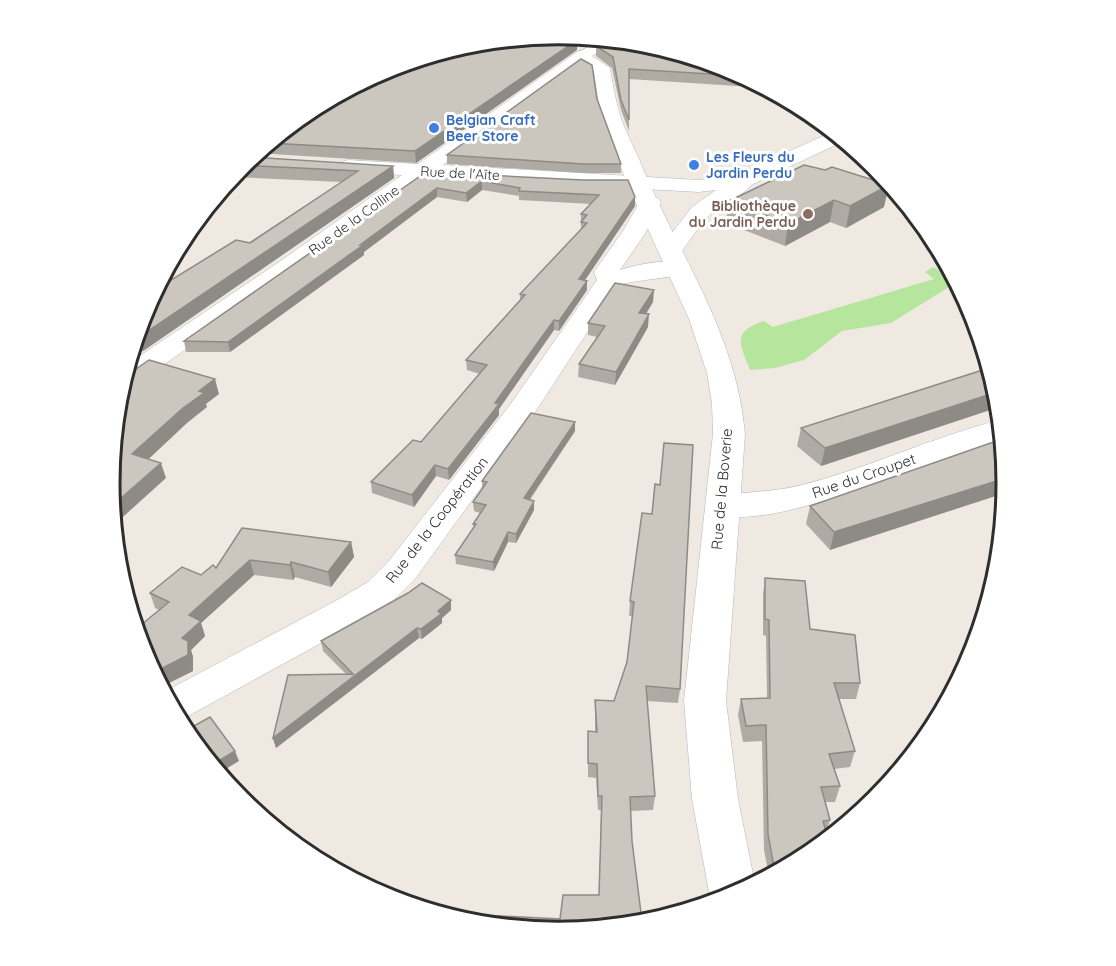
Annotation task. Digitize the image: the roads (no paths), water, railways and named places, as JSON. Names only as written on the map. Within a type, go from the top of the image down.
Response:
[{"type":"street","name":"Rue de la Colline","points":[[134,372],[282,271],[597,47]]},
{"type":"street","name":"Rue de la Boverie","points":[[597,47],[608,106],[711,342],[721,373],[727,403],[729,434],[705,701],[715,799],[731,886]]},
{"type":"street","points":[[645,194],[744,180],[830,140]]},
{"type":"street","name":"Rue de l'Aîte","points":[[327,165],[592,181],[645,194]]},
{"type":"street","points":[[611,271],[624,275],[676,260],[695,218],[712,200],[737,188],[744,180]]},
{"type":"street","points":[[645,194],[683,202],[712,200]]},
{"type":"street","name":"Rue de la Coopération","points":[[180,703],[269,656],[381,591],[402,570],[521,411],[634,232],[645,194]]},
{"type":"street","name":"Rue du Croupet","points":[[723,506],[757,504],[803,496],[993,432]]},
{"type":"place","name":"Belgian Craft Beer Store","points":[[434,128]]},
{"type":"place","name":"Les Fleurs du Jardin Perdu","points":[[694,165]]},
{"type":"place","name":"Bibliothèque du Jardin Perdu","points":[[808,214]]}]
